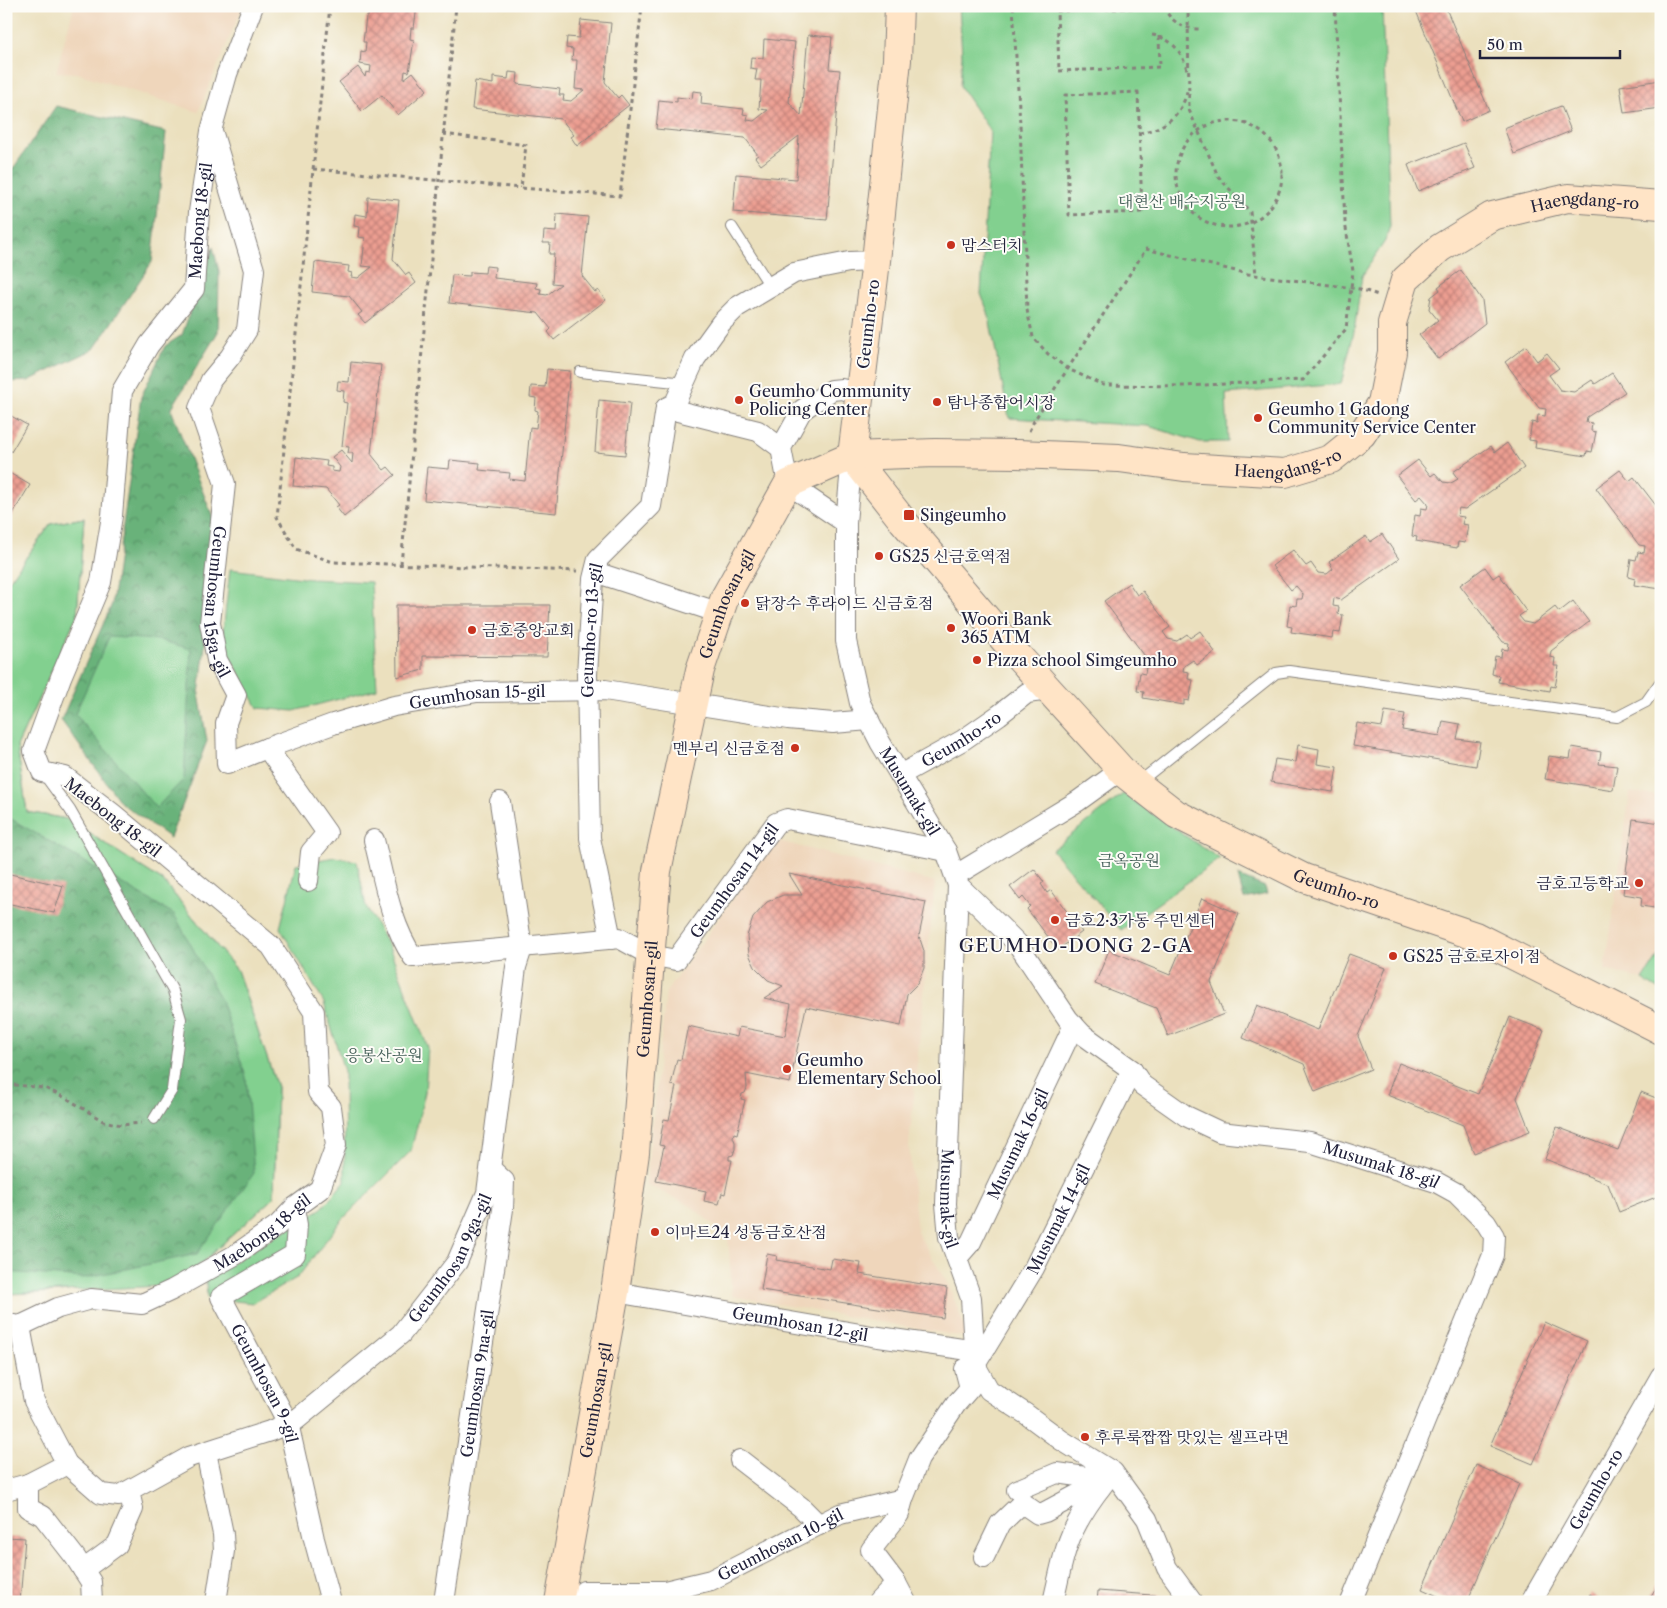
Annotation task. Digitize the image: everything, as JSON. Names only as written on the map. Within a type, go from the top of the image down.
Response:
[{"type":"street","name":"Maebong 18-gil","points":[[66,1464],[34,1401],[13,1325],[58,1308],[91,1299],[142,1304],[172,1290],[235,1255],[278,1225],[294,1208],[320,1189],[336,1145],[331,1107],[318,1092],[314,1012],[271,946],[113,814],[64,777],[42,772],[34,751],[61,677],[101,582],[112,516],[122,391],[149,345],[194,289],[199,212],[211,131],[227,74],[253,6]]},
{"type":"street","name":"Geumho-ro","points":[[899,6],[897,60],[876,261],[852,456],[903,522],[1048,690],[1129,777],[1176,814],[1304,878],[1475,936],[1661,1030]]},
{"type":"street","name":"Geumhosan 15ga-gil","points":[[211,131],[254,270],[247,330],[230,357],[211,380],[199,408],[225,484],[210,623],[217,660],[236,695],[226,723],[227,764]]},
{"type":"street","name":"Haengdang-ro","points":[[852,456],[935,453],[1120,458],[1184,467],[1285,473],[1331,459],[1362,434],[1382,403],[1392,352],[1392,323],[1405,280],[1440,248],[1492,216],[1568,198],[1661,205]]},
{"type":"street","name":"Geumho-ro 13-gil","points":[[611,938],[590,838],[589,646],[593,579],[598,559],[651,506],[666,408],[675,403],[695,359],[721,324],[737,307],[794,273],[849,262],[876,261]]},
{"type":"street","points":[[846,523],[788,484],[781,448],[802,410],[832,390],[842,389],[859,394]]},
{"type":"street","points":[[666,408],[758,430],[781,448]]},
{"type":"street","points":[[788,484],[852,456]]},
{"type":"street","name":"Musumak-gil","points":[[852,456],[846,523],[846,642],[860,703],[900,775],[946,851],[957,880],[946,1204],[949,1237],[971,1298],[975,1365],[989,1390],[1068,1445],[1147,1519],[1167,1568],[1192,1602]]},
{"type":"street","name":"Geumhosan-gil","points":[[559,1602],[615,1292],[635,1153],[657,871],[700,670],[726,597],[788,484]]},
{"type":"street","points":[[595,572],[720,613]]},
{"type":"street","name":"Geumhosan 15-gil","points":[[227,764],[333,724],[394,706],[477,692],[605,690],[694,702]]},
{"type":"street","name":"Geumho-ro","points":[[900,775],[963,740],[1027,693],[1048,690]]},
{"type":"street","points":[[694,702],[750,713],[815,722],[833,723],[869,720]]},
{"type":"street","points":[[267,748],[326,833],[311,852],[308,881]]},
{"type":"street","points":[[957,880],[1078,801],[1129,777]]},
{"type":"street","name":"Geumhosan 9ga-gil","points":[[66,1464],[102,1494],[119,1496],[189,1457],[270,1431],[296,1420],[401,1334],[457,1262],[487,1193],[516,967],[522,948],[500,802]]},
{"type":"street","name":"Geumhosan 14-gil","points":[[650,955],[676,960],[776,823],[787,819],[946,851]]},
{"type":"street","points":[[374,840],[392,911],[403,943],[412,957],[611,938],[620,938],[650,955]]},
{"type":"street","name":"Musumak 18-gil","points":[[957,880],[1017,943],[1082,1034],[1132,1070],[1142,1085],[1186,1116],[1220,1132],[1310,1142],[1436,1182],[1456,1193],[1486,1224],[1494,1236],[1493,1254],[1351,1602]]},
{"type":"street","name":"Musumak 16-gil","points":[[957,1258],[971,1242],[1074,1025]]},
{"type":"street","name":"Musumak 14-gil","points":[[975,1365],[1034,1268],[1132,1070]]},
{"type":"street","name":"Geumhosan 9na-gil","points":[[444,1602],[503,1209],[504,1180],[491,1169]]},
{"type":"street","name":"Geumhosan 9-gil","points":[[294,1208],[297,1225],[295,1254],[220,1297],[288,1423],[314,1539],[331,1602]]},
{"type":"street","name":"Geumhosan 12-gil","points":[[615,1292],[872,1336],[969,1350],[975,1365]]},
{"type":"street","points":[[906,1602],[872,1550],[899,1514],[919,1459],[956,1404],[970,1388],[965,1368],[975,1365]]},
{"type":"street","name":"Geumho-ro","points":[[1531,1602],[1661,1376]]},
{"type":"street","points":[[206,1452],[223,1534],[224,1551],[216,1602]]},
{"type":"street","points":[[740,1460],[801,1507],[819,1525]]},
{"type":"street","points":[[6,1490],[28,1484],[66,1464]]},
{"type":"street","points":[[1017,1490],[1056,1474],[1107,1480]]},
{"type":"street","points":[[984,1558],[1000,1524],[1022,1503],[1038,1514],[1046,1512],[1107,1480]]},
{"type":"street","points":[[1053,1602],[1073,1530],[1107,1480]]},
{"type":"street","points":[[28,1484],[28,1508],[43,1516],[91,1582],[92,1602]]},
{"type":"street","points":[[82,1570],[117,1545],[133,1509],[129,1491]]},
{"type":"street","name":"Geumhosan 10-gil","points":[[574,1602],[584,1591],[665,1591],[712,1580],[840,1514],[903,1499]]},
{"type":"street","points":[[878,1602],[896,1584]]},
{"type":"lane","points":[[732,227],[770,286]]},
{"type":"lane","points":[[580,372],[684,382]]},
{"type":"lane","points":[[1129,777],[1276,673],[1289,671],[1617,717],[1646,702],[1661,681]]},
{"type":"lane","points":[[42,772],[70,810],[173,991],[181,1019],[172,1090],[154,1119]]},
{"type":"path","points":[[330,6],[277,517],[296,549],[333,562],[595,572]]},
{"type":"path","points":[[401,564],[456,6]]},
{"type":"path","points":[[313,169],[620,196],[642,6]]},
{"type":"path","points":[[1013,6],[1020,124],[1027,310],[1033,337],[1048,354],[1068,369],[1103,385],[1184,386],[1303,380],[1346,329],[1353,271],[1345,222],[1334,6]]},
{"type":"path","points":[[1159,36],[1160,67],[1059,71],[1057,11],[1186,6],[1189,110],[1218,176],[1250,212],[1256,275]]},
{"type":"path","points":[[1163,7],[1170,18],[1180,25],[1188,28],[1199,28]]},
{"type":"path","points":[[1139,133],[1157,128],[1174,117],[1183,104],[1188,84],[1185,63],[1181,54],[1167,39],[1152,34]]},
{"type":"path","points":[[1138,92],[1139,133],[1142,212],[1069,215],[1065,95],[1138,92]]},
{"type":"path","points":[[1220,122],[1241,123],[1260,132],[1274,148],[1281,167],[1280,188],[1271,206],[1264,214],[1251,222],[1235,227],[1215,225],[1199,217],[1184,202],[1176,181],[1177,166],[1185,146],[1198,132],[1220,122]]},
{"type":"path","points":[[443,134],[526,146],[521,188]]},
{"type":"path","points":[[1017,454],[1035,419],[1146,249],[1256,275],[1360,289],[1399,301]]},
{"type":"path","points":[[6,1084],[45,1088],[68,1099],[103,1121],[121,1125],[148,1122],[154,1119]]},
{"type":"shaded area","points":[[74,6],[243,6],[198,112],[77,73],[56,72]]},
{"type":"shaded area","name":"금호고등학교","points":[[1630,792],[1661,796],[1661,991],[1643,980],[1605,970]]},
{"type":"shaded area","name":"Geumho Elementary School","points":[[775,840],[935,882],[909,1145],[917,1232],[949,1286],[969,1338],[732,1296],[728,1237],[691,1206],[646,1184],[666,992]]},
{"type":"green space","name":"대현산 배수지공원","points":[[959,6],[1382,6],[1390,226],[1385,241],[1362,276],[1354,332],[1341,384],[1226,394],[1228,442],[1200,442],[1148,426],[1009,418],[988,312],[981,294],[990,131],[960,86],[962,55]]},
{"type":"green space","points":[[56,106],[166,132],[152,262],[94,349],[28,381],[6,382],[6,179]]},
{"type":"green space","points":[[213,247],[219,271],[218,332],[171,409],[219,534],[199,694],[207,741],[170,838],[121,803],[61,720],[112,604],[141,397],[165,346],[182,335]]},
{"type":"green space","points":[[84,518],[77,615],[17,746],[27,812],[67,819],[163,881],[237,970],[277,1087],[274,1197],[196,1268],[61,1292],[6,1294],[6,585],[51,524]]},
{"type":"green space","points":[[84,518],[77,615],[17,746],[27,812],[67,819],[163,881],[237,970],[277,1087],[274,1197],[196,1268],[161,1286],[6,1294],[6,1272],[84,1278],[197,1254],[254,1173],[246,1077],[221,1000],[174,914],[6,816],[6,585],[51,524]]},
{"type":"green space","points":[[230,569],[311,579],[371,582],[377,689],[294,711],[258,708],[222,642]]},
{"type":"green space","points":[[109,637],[159,640],[191,649],[184,779],[156,808],[75,714]]},
{"type":"green space","name":"금옥공원","points":[[1123,794],[1220,859],[1121,930],[1052,850]]},
{"type":"green space","name":"응봉산공원","points":[[335,857],[357,861],[366,907],[389,947],[428,1048],[425,1092],[411,1151],[340,1222],[298,1277],[253,1303],[207,1298],[206,1279],[322,1208],[345,1181],[344,1071],[324,1003],[280,928],[296,864]]},
{"type":"green space","points":[[1238,876],[1265,887],[1267,894],[1244,899]]},
{"type":"green space","points":[[1661,952],[1661,991],[1643,980]]},
{"type":"building","points":[[369,6],[417,6],[414,28],[411,28],[410,39],[414,40],[409,72],[405,71],[404,79],[413,72],[427,90],[398,115],[382,95],[362,111],[339,82],[358,67],[365,77],[366,72],[370,73],[371,66],[360,64],[361,51],[365,52],[366,42],[363,42]]},
{"type":"building","points":[[1414,6],[1445,6],[1489,110],[1462,122]]},
{"type":"building","points":[[581,20],[611,23],[605,82],[618,98],[621,95],[629,105],[577,146],[571,137],[574,135],[561,119],[472,109],[475,81],[493,84],[493,77],[508,79],[509,72],[518,73],[517,84],[560,89],[559,95],[564,95],[563,100],[571,101],[584,90],[575,89],[577,60],[572,60],[573,49],[566,48],[567,37],[579,38]]},
{"type":"building","points":[[808,35],[832,37],[829,69],[840,70],[827,220],[733,212],[736,174],[796,179],[799,136],[761,165],[755,157],[758,155],[745,138],[656,129],[659,100],[677,102],[677,97],[692,99],[693,91],[702,92],[701,104],[744,109],[743,114],[748,115],[747,120],[754,121],[768,110],[759,109],[761,80],[755,80],[757,69],[750,68],[751,57],[763,58],[764,39],[795,42],[789,102],[801,116]]},
{"type":"building","points":[[1661,80],[1661,108],[1624,113],[1620,86]]},
{"type":"building","points":[[1561,106],[1571,131],[1514,154],[1504,128]]},
{"type":"building","points":[[1464,143],[1475,168],[1418,191],[1408,165]]},
{"type":"building","points":[[368,197],[399,200],[393,259],[406,275],[409,273],[416,283],[365,323],[358,315],[362,312],[349,296],[312,292],[315,262],[349,266],[348,272],[352,273],[351,277],[358,278],[372,267],[362,266],[365,238],[359,237],[360,227],[354,226],[355,214],[367,216]]},
{"type":"building","points":[[557,214],[588,217],[582,276],[595,292],[598,290],[606,300],[554,340],[548,332],[551,329],[538,313],[449,303],[452,275],[470,276],[470,272],[485,273],[486,266],[495,267],[494,278],[537,283],[536,288],[541,289],[540,294],[547,295],[561,284],[552,283],[554,254],[549,254],[550,243],[543,243],[544,231],[556,232]]},
{"type":"building","points":[[1461,270],[1482,300],[1485,323],[1438,359],[1419,335],[1438,320],[1429,309],[1431,297],[1440,290],[1438,287]]},
{"type":"building","points":[[1526,346],[1537,361],[1547,353],[1559,368],[1549,375],[1560,390],[1574,392],[1592,380],[1595,384],[1612,373],[1625,392],[1587,417],[1586,422],[1592,423],[1591,431],[1596,432],[1592,452],[1587,451],[1586,456],[1535,448],[1536,441],[1529,440],[1532,422],[1537,423],[1538,415],[1545,416],[1546,409],[1539,408],[1505,362]]},
{"type":"building","points":[[351,362],[381,365],[371,454],[384,470],[388,467],[395,475],[344,517],[336,507],[339,505],[326,489],[293,486],[296,457],[327,461],[326,466],[332,467],[332,471],[339,472],[340,467],[332,457],[341,450],[352,463],[353,453],[348,453],[349,447],[342,446],[347,403],[343,402],[344,391],[337,390],[338,381],[349,382]]},
{"type":"building","points":[[547,369],[570,371],[556,513],[424,500],[427,467],[449,469],[450,460],[480,463],[479,470],[510,473],[509,479],[525,481],[530,427],[536,428],[538,411],[535,410],[536,398],[530,397],[531,386],[545,387]]},
{"type":"building","points":[[599,400],[630,403],[625,455],[595,452]]},
{"type":"building","points":[[6,413],[27,425],[11,452],[6,449]]},
{"type":"building","points":[[1507,443],[1524,468],[1465,509],[1459,508],[1457,516],[1464,517],[1462,524],[1468,525],[1465,543],[1458,542],[1457,548],[1416,541],[1417,537],[1412,536],[1415,515],[1420,516],[1421,508],[1427,509],[1428,504],[1421,496],[1416,500],[1397,476],[1418,460],[1431,476],[1435,473],[1443,482],[1451,483],[1458,479],[1453,472],[1491,446],[1495,452]]},
{"type":"building","points":[[1620,470],[1629,481],[1634,477],[1661,512],[1655,519],[1661,525],[1661,589],[1634,585],[1635,579],[1628,577],[1631,559],[1636,560],[1638,552],[1644,553],[1645,546],[1639,545],[1596,488]]},
{"type":"building","points":[[6,471],[30,485],[6,525]]},
{"type":"building","points":[[1382,534],[1399,559],[1341,600],[1334,598],[1333,606],[1339,607],[1338,614],[1343,615],[1340,633],[1333,632],[1332,638],[1291,632],[1292,627],[1287,626],[1290,605],[1296,606],[1297,599],[1302,599],[1303,594],[1296,586],[1291,590],[1272,566],[1293,550],[1306,566],[1311,563],[1318,573],[1327,574],[1333,569],[1329,562],[1366,536],[1370,542]]},
{"type":"building","points":[[1485,567],[1493,578],[1499,574],[1526,611],[1519,616],[1524,622],[1533,624],[1555,607],[1559,612],[1573,601],[1589,622],[1551,651],[1550,657],[1555,658],[1554,666],[1559,666],[1555,687],[1551,686],[1550,691],[1498,682],[1499,676],[1492,674],[1495,656],[1501,657],[1502,649],[1508,650],[1509,643],[1503,642],[1460,585]]},
{"type":"building","points":[[1129,583],[1137,595],[1143,591],[1170,627],[1163,632],[1168,639],[1177,641],[1187,634],[1190,638],[1200,631],[1215,652],[1197,665],[1193,660],[1184,666],[1183,671],[1189,672],[1188,679],[1193,680],[1189,701],[1184,700],[1184,705],[1143,698],[1144,692],[1137,691],[1140,673],[1145,674],[1146,667],[1152,667],[1153,660],[1147,659],[1104,601]]},
{"type":"building","name":"금호중앙교회","points":[[396,605],[550,605],[547,657],[423,656],[423,670],[397,677]]},
{"type":"building","points":[[1385,711],[1405,714],[1402,730],[1440,736],[1443,721],[1460,724],[1457,739],[1480,742],[1476,766],[1353,746],[1357,723],[1382,727]]},
{"type":"building","points":[[1298,745],[1319,749],[1317,764],[1337,767],[1333,792],[1271,782],[1275,759],[1295,762]]},
{"type":"building","points":[[1572,747],[1601,752],[1599,764],[1617,766],[1613,790],[1545,779],[1549,756],[1570,759]]},
{"type":"building","points":[[1633,819],[1661,823],[1661,909],[1641,906],[1642,897],[1623,894]]},
{"type":"building","name":"금호2·3가동 주민센터","points":[[1034,869],[1044,882],[1041,884],[1047,893],[1051,890],[1082,932],[1058,950],[1027,909],[1030,906],[1023,897],[1020,900],[1010,887]]},
{"type":"building","points":[[6,873],[63,886],[54,913],[6,903]]},
{"type":"building","points":[[789,874],[926,902],[919,936],[924,951],[924,968],[918,983],[907,994],[901,1026],[806,1007],[790,1083],[746,1074],[747,1088],[745,1093],[742,1094],[741,1099],[745,1100],[737,1134],[734,1133],[733,1137],[735,1149],[733,1155],[729,1156],[729,1160],[732,1160],[725,1194],[722,1193],[719,1204],[704,1201],[706,1191],[656,1181],[664,1146],[659,1145],[664,1119],[669,1120],[676,1086],[671,1085],[677,1059],[681,1060],[688,1026],[737,1037],[739,1027],[785,1036],[791,1004],[764,998],[783,986],[768,980],[755,967],[749,954],[747,936],[753,918],[767,902],[783,895],[802,895]]},
{"type":"building","points":[[1202,898],[1239,914],[1211,982],[1224,1014],[1168,1036],[1156,1008],[1095,984],[1109,950],[1170,975]]},
{"type":"building","points":[[1349,954],[1386,968],[1358,1036],[1371,1069],[1315,1092],[1304,1064],[1243,1038],[1257,1005],[1318,1030]]},
{"type":"building","points":[[1510,1017],[1544,1030],[1517,1098],[1530,1131],[1474,1153],[1463,1125],[1387,1095],[1399,1063],[1478,1094]]},
{"type":"building","points":[[1641,1092],[1661,1100],[1661,1195],[1619,1212],[1608,1184],[1545,1159],[1557,1127],[1618,1150]]},
{"type":"building","points":[[767,1254],[777,1256],[776,1260],[830,1269],[832,1259],[861,1263],[859,1274],[947,1288],[943,1318],[761,1290]]},
{"type":"building","points":[[1544,1322],[1587,1341],[1533,1464],[1490,1446]]},
{"type":"building","points":[[1476,1465],[1519,1484],[1467,1602],[1451,1602],[1422,1589]]},
{"type":"building","points":[[6,1537],[25,1538],[20,1602],[6,1602]]},
{"type":"building","points":[[1661,1580],[1661,1602],[1648,1602]]},
{"type":"building","points":[[1098,1591],[1178,1597],[1177,1602],[1097,1602]]},
{"type":"building","points":[[1590,1594],[1603,1602],[1586,1602]]},
{"type":"place","name":"맘스터치","points":[[951,245]]},
{"type":"place","name":"Geumho Community Policing Center","points":[[739,400]]},
{"type":"place","name":"탐나종합어시장","points":[[937,402]]},
{"type":"place","name":"Geumho 1 Gadong Community Service Center","points":[[1258,418]]},
{"type":"place","name":"Singeumho","points":[[909,515]]},
{"type":"place","name":"GS25 신금호역점","points":[[879,556]]},
{"type":"place","name":"닭장수 후라이드 신금호점","points":[[745,603]]},
{"type":"place","name":"Woori Bank 365 ATM","points":[[951,628]]},
{"type":"place","name":"금호중앙교회","points":[[472,630]]},
{"type":"place","name":"Pizza school Simgeumho","points":[[977,660]]},
{"type":"place","name":"멘부리 신금호점","points":[[795,748]]},
{"type":"place","name":"금호고등학교","points":[[1639,883]]},
{"type":"place","name":"금호2·3가동 주민센터","points":[[1055,920]]},
{"type":"place","name":"GS25 금호로자이점","points":[[1393,956]]},
{"type":"place","name":"Geumho Elementary School","points":[[787,1069]]},
{"type":"place","name":"이마트24 성동금호산점","points":[[655,1232]]},
{"type":"place","name":"후루룩짭짭 맛있는 셀프라면","points":[[1085,1437]]},
{"type":"district","name":"GEUMHO-DONG 2-GA","points":[[1076,945]]}]
